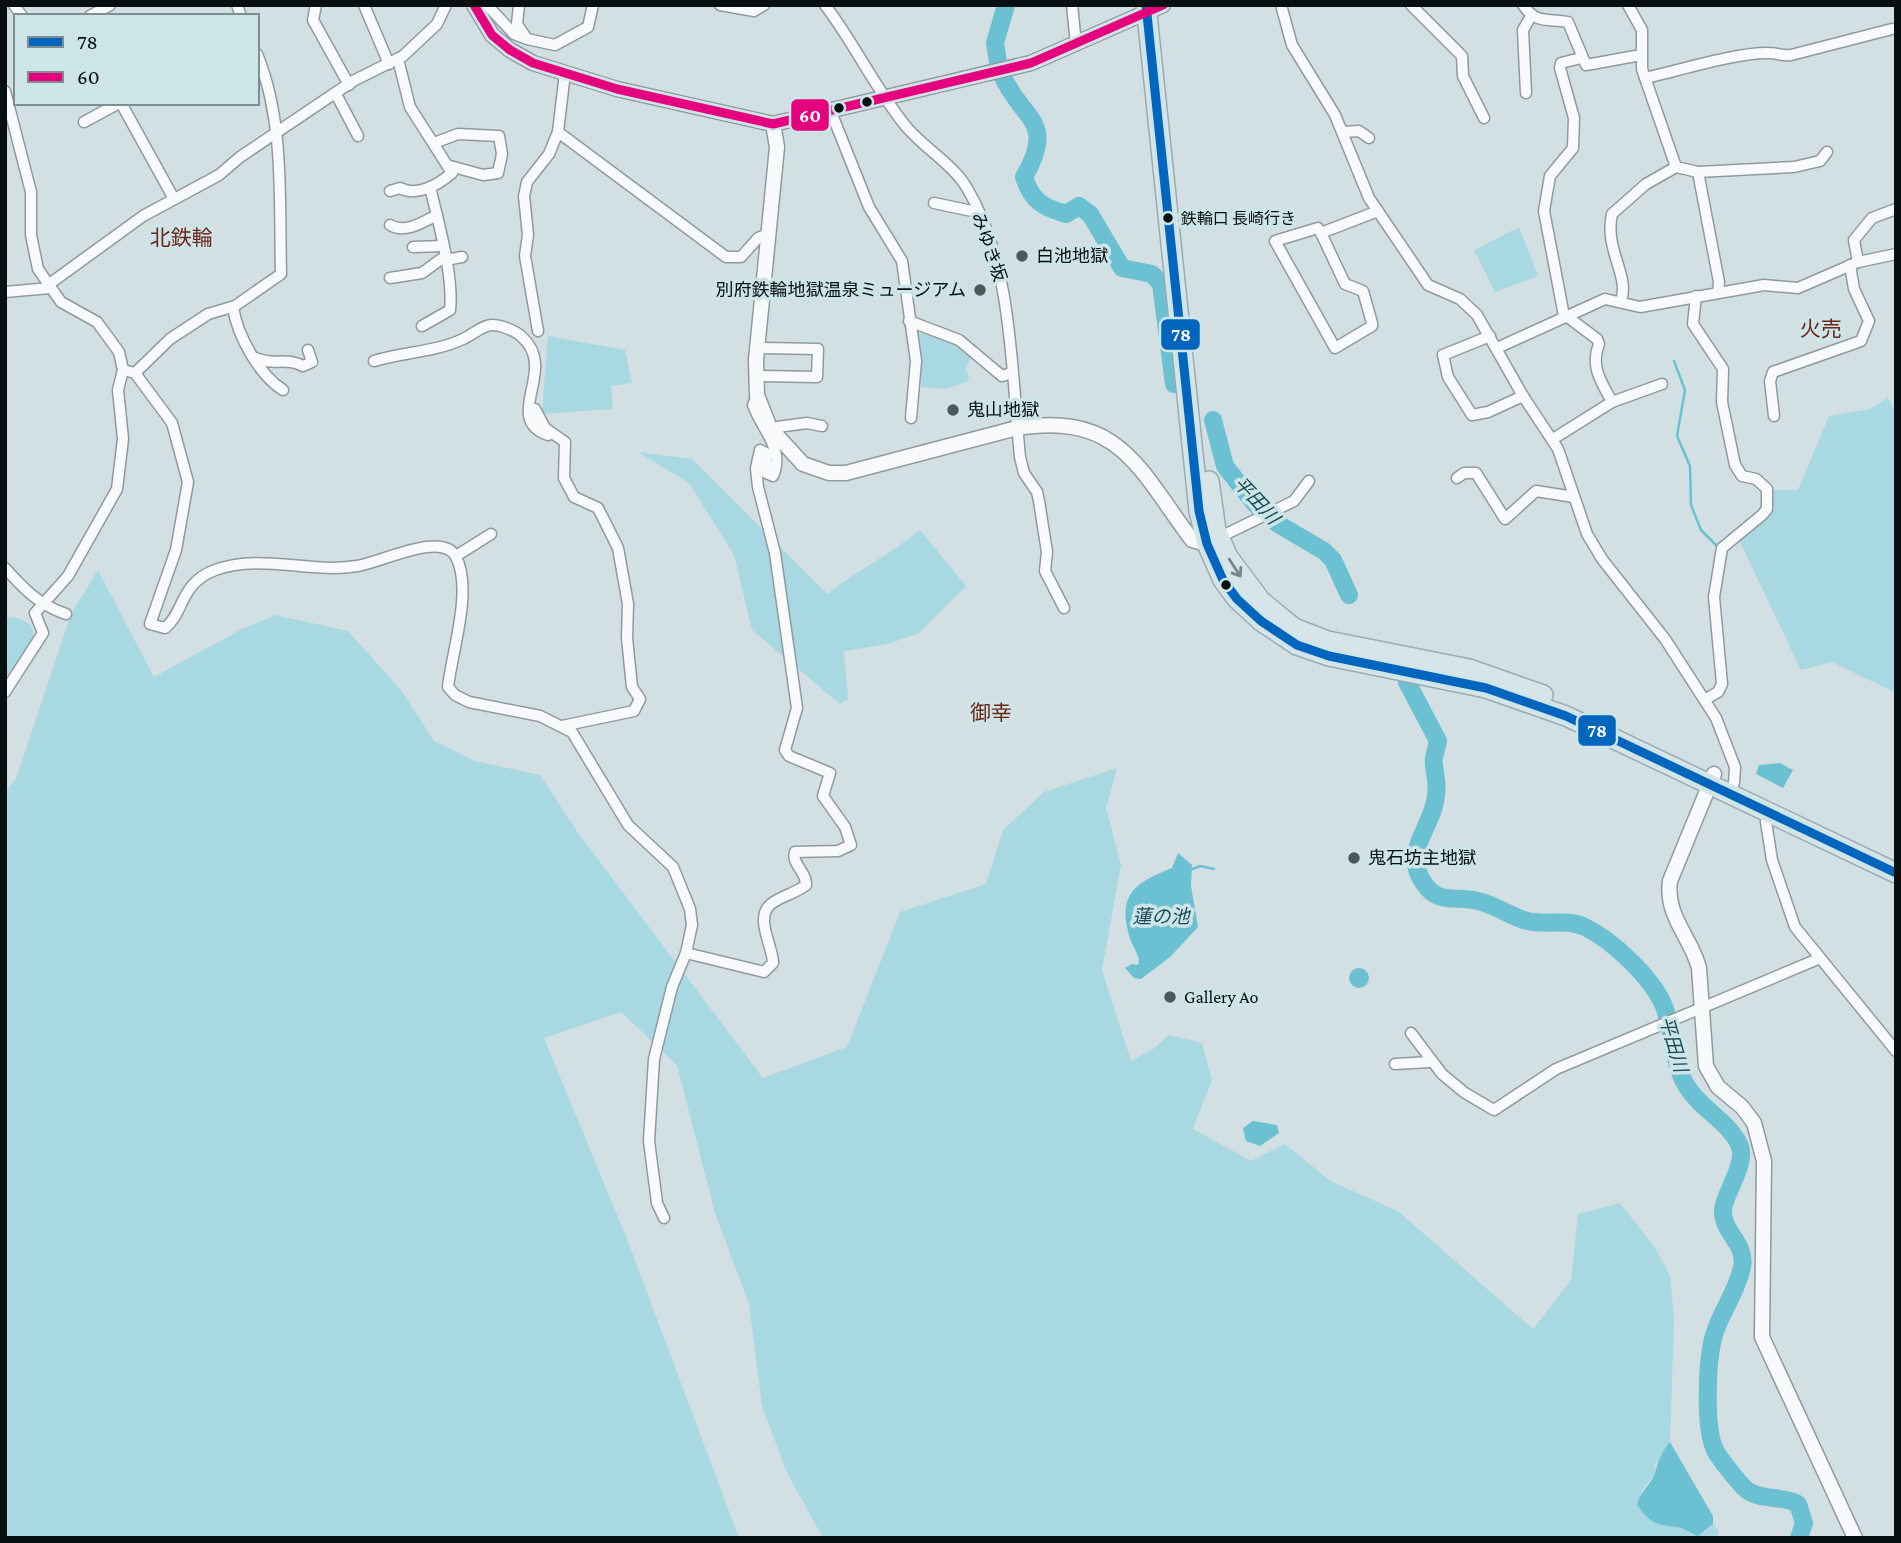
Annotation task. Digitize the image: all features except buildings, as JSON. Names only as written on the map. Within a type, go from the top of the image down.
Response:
[{"type":"highway","points":[[1155,7],[1210,491],[1206,541],[1223,580],[1237,599],[1271,629],[1312,652],[1486,688],[1566,716],[1712,779],[1734,783],[1896,860]]},
{"type":"highway","points":[[1206,541],[1235,569],[1261,601],[1294,628],[1309,635],[1448,664],[1564,702],[1712,779],[1768,812],[1896,873]]},
{"type":"street","points":[[94,14],[110,5]]},
{"type":"street","points":[[316,5],[313,20],[349,85]]},
{"type":"street","points":[[364,5],[394,61],[410,107],[452,173],[441,183],[430,187],[408,192],[400,188],[390,191]]},
{"type":"street","points":[[8,293],[49,286],[143,216],[219,175],[240,157],[349,85],[394,61],[437,24],[446,5]]},
{"type":"street","points":[[474,5],[492,35],[510,50],[533,62],[617,89],[773,124],[1031,63],[1155,7]]},
{"type":"street","points":[[487,5],[514,34],[555,45],[588,27],[593,6]]},
{"type":"street","points":[[519,5],[517,24],[527,39]]},
{"type":"street","points":[[720,5],[754,11],[764,5]]},
{"type":"street","name":"みゆき坂","points":[[825,5],[845,32],[885,99],[913,135],[966,186],[977,212],[1003,284],[1017,428],[1024,473],[1037,492],[1039,501],[1047,552],[1045,572],[1064,608]]},
{"type":"street","points":[[1072,5],[1076,44]]},
{"type":"street","points":[[1281,5],[1292,45],[1343,132],[1369,198],[1428,285],[1460,299],[1477,314],[1523,396],[1553,439],[1587,534],[1602,559],[1665,639],[1706,699],[1725,737],[1735,767],[1734,783]]},
{"type":"street","points":[[1411,5],[1462,57],[1463,76],[1484,118]]},
{"type":"street","points":[[1523,5],[1531,16],[1540,21],[1568,22],[1586,65],[1641,55]]},
{"type":"street","points":[[1628,5],[1642,30],[1644,41],[1641,55],[1645,78],[1676,167]]},
{"type":"street","points":[[1526,93],[1523,30],[1531,16]]},
{"type":"street","points":[[1645,78],[1770,53],[1791,55],[1892,29]]},
{"type":"street","points":[[1581,58],[1561,62],[1573,118],[1573,148],[1550,176],[1544,211],[1564,316],[1597,339],[1599,344],[1594,359],[1596,371],[1612,401]]},
{"type":"street","points":[[5,692],[43,633],[35,613],[68,576],[117,489],[123,439],[118,390],[129,372],[170,339],[208,314],[233,307],[281,274],[277,132],[266,76],[259,59]]},
{"type":"street","points":[[538,331],[527,268],[528,235],[524,196],[527,183],[549,154],[558,132],[565,72]]},
{"type":"street","points":[[5,91],[31,192],[30,235],[35,256],[49,286],[61,302],[97,322],[119,352],[129,372],[172,423],[188,482],[176,550],[150,624],[165,628],[172,623],[180,601],[195,582],[223,568],[254,564],[354,567],[437,545],[451,550],[456,556],[463,585],[448,687],[469,702],[540,716],[572,732],[628,825],[673,867],[693,917],[686,953],[671,986],[653,1059],[649,1142],[657,1203],[664,1218]]},
{"type":"street","points":[[336,94],[358,136]]},
{"type":"street","points":[[84,122],[116,105]]},
{"type":"street","points":[[121,105],[174,200]]},
{"type":"street","points":[[831,112],[869,207],[902,261],[916,361],[911,418]]},
{"type":"street","points":[[773,124],[777,148],[757,348],[757,395],[771,428],[803,464],[837,473],[1017,428],[1062,424],[1101,434],[1130,458],[1206,541],[1294,500],[1309,481]]},
{"type":"street","points":[[1343,132],[1359,131],[1369,138]]},
{"type":"street","points":[[558,132],[726,257],[741,257],[758,238],[768,234]]},
{"type":"street","points":[[434,143],[458,134],[499,136],[502,154],[498,173],[483,174],[450,166]]},
{"type":"street","points":[[1621,302],[1624,293],[1622,276],[1611,247],[1612,214],[1646,184],[1676,167],[1698,172],[1794,167],[1820,161],[1827,152]]},
{"type":"street","points":[[1698,172],[1719,282],[1718,293]]},
{"type":"street","points":[[422,326],[450,310],[452,296],[430,187]]},
{"type":"street","points":[[934,203],[977,212]]},
{"type":"street","points":[[1774,416],[1770,381],[1773,372],[1861,341],[1869,321],[1854,289],[1854,240],[1864,225],[1896,209]]},
{"type":"street","points":[[1321,233],[1367,212],[1378,211]]},
{"type":"street","points":[[390,225],[396,229],[413,226],[437,215]]},
{"type":"street","points":[[1318,228],[1321,233],[1345,284],[1363,291],[1372,323],[1335,348],[1275,241],[1318,228]]},
{"type":"street","points":[[413,247],[462,257]]},
{"type":"street","points":[[390,278],[422,273],[444,254]]},
{"type":"street","points":[[1497,348],[1605,299],[1640,307],[1764,285],[1798,288],[1854,264],[1896,254]]},
{"type":"street","points":[[1696,296],[1693,324],[1723,369],[1721,402],[1735,465],[1742,476],[1756,479],[1768,489],[1767,509],[1722,548],[1714,597],[1722,684],[1718,692],[1706,699]]},
{"type":"street","points":[[233,307],[240,334],[266,378],[283,390]]},
{"type":"street","points":[[909,321],[959,340],[1002,376],[1011,373]]},
{"type":"street","points":[[374,361],[445,346],[492,325],[522,337],[537,361],[536,379],[528,402],[530,421],[540,432],[565,442],[564,478],[575,497],[598,508],[618,548],[628,604],[627,638],[632,687],[640,699],[634,711],[562,726]]},
{"type":"street","points":[[1490,336],[1443,355],[1454,387],[1472,415],[1488,412],[1523,396]]},
{"type":"street","points":[[756,376],[817,377],[818,366],[818,349],[757,348]]},
{"type":"street","points":[[256,358],[265,362],[294,361],[303,366],[312,362],[308,350]]},
{"type":"street","points":[[1553,439],[1612,401],[1662,384]]},
{"type":"street","points":[[686,953],[764,972],[773,963],[767,938],[766,911],[771,904],[806,885],[807,879],[795,860],[795,852],[838,851],[850,845],[850,837],[823,796],[830,773],[789,756],[785,750],[797,708],[775,553],[756,468],[760,450],[766,453],[766,473],[770,477],[773,476],[778,464],[778,453],[753,405],[757,395]]},
{"type":"street","points":[[535,409],[545,428],[554,436]]},
{"type":"street","points":[[771,428],[807,423],[822,426]]},
{"type":"street","points":[[1457,478],[1464,473],[1476,473],[1505,519],[1536,491],[1574,497]]},
{"type":"street","points":[[456,556],[491,534]]},
{"type":"street","points":[[5,568],[42,604],[66,614]]},
{"type":"street","points":[[1712,779],[1670,881],[1668,894],[1675,921],[1696,955],[1709,1073],[1718,1087],[1749,1115],[1761,1142],[1764,1161],[1762,1338],[1855,1538]]},
{"type":"street","points":[[1768,812],[1766,822],[1772,860],[1794,927],[1896,1051]]},
{"type":"street","points":[[1411,1033],[1430,1062],[1465,1093],[1494,1110],[1556,1069],[1818,959]]},
{"type":"street","points":[[1395,1063],[1430,1062]]},
{"type":"shaded area","points":[[1519,227],[1538,276],[1495,292],[1474,250]]},
{"type":"shaded area","points":[[912,332],[944,340],[958,346],[971,357],[966,369],[969,377],[967,382],[946,389],[922,387]]},
{"type":"shaded area","points":[[548,336],[625,350],[632,383],[611,386],[613,409],[542,414]]},
{"type":"shaded area","points":[[1888,398],[1896,413],[1896,693],[1832,662],[1801,670],[1740,542],[1741,530],[1772,511],[1772,490],[1798,490],[1829,416],[1870,409]]},
{"type":"shaded area","points":[[638,452],[692,459],[827,594],[920,530],[966,586],[919,633],[888,644],[844,651],[848,699],[840,704],[752,630],[734,555],[689,483]]},
{"type":"shaded area","points":[[98,570],[154,677],[242,629],[275,615],[348,631],[401,690],[434,741],[475,761],[540,775],[578,833],[763,1078],[847,1047],[900,912],[986,884],[1003,830],[1044,792],[1117,768],[1106,808],[1121,865],[1102,970],[1131,1061],[1153,1049],[1169,1035],[1202,1043],[1212,1080],[1193,1129],[1251,1161],[1285,1144],[1329,1180],[1399,1212],[1533,1329],[1571,1280],[1578,1214],[1620,1203],[1654,1246],[1670,1275],[1674,1320],[1670,1442],[1655,1465],[1655,1474],[1643,1489],[1637,1505],[1645,1515],[1659,1524],[1678,1527],[1693,1535],[1706,1531],[1713,1524],[1719,1531],[1717,1536],[823,1538],[787,1473],[762,1406],[749,1304],[715,1213],[677,1065],[621,1012],[544,1038],[627,1239],[739,1538],[5,1538],[5,792],[16,779],[71,614]]},
{"type":"shaded area","points":[[12,617],[25,621],[32,628],[34,635],[26,653],[5,679],[5,619]]},
{"type":"water","points":[[1780,763],[1793,770],[1783,788],[1756,774],[1759,765]]},
{"type":"water","name":"蓮の池","points":[[1178,853],[1192,865],[1191,886],[1198,927],[1170,957],[1141,979],[1134,978],[1125,968],[1132,964],[1138,965],[1139,960],[1126,921],[1128,899],[1140,884],[1172,868]]},
{"type":"water","points":[[1355,968],[1363,968],[1369,978],[1363,988],[1355,988],[1349,982],[1349,974]]},
{"type":"water","points":[[1253,1121],[1277,1125],[1279,1133],[1260,1146],[1246,1141],[1243,1128]]},
{"type":"water","points":[[1670,1442],[1713,1516],[1713,1524],[1698,1536],[1654,1522],[1637,1505]]},
{"type":"waterway","name":"平田川","points":[[998,62],[995,43],[1006,5]]},
{"type":"waterway","name":"平田川","points":[[1001,73],[1037,132],[1033,158],[1024,177],[1034,197],[1044,206],[1066,214],[1079,206],[1090,214],[1122,268],[1152,274],[1161,284],[1174,384]]},
{"type":"waterway","points":[[1674,361],[1685,390],[1677,436],[1690,466],[1691,505],[1701,530],[1719,548]]},
{"type":"waterway","name":"平田川","points":[[1213,420],[1225,466],[1255,504],[1278,524],[1324,551],[1333,560],[1349,595]]},
{"type":"waterway","name":"平田川","points":[[1407,682],[1438,741],[1434,760],[1437,788],[1435,802],[1420,839],[1416,858],[1416,867],[1426,886],[1439,896],[1485,903],[1527,921],[1578,924],[1596,933],[1618,950],[1650,982],[1663,1004],[1678,1066],[1686,1085],[1698,1101],[1728,1128],[1739,1144],[1741,1159],[1725,1201],[1723,1217],[1743,1259],[1736,1285],[1714,1335],[1708,1376],[1709,1426],[1715,1450],[1730,1472],[1748,1491],[1798,1504],[1804,1523],[1799,1538]]},
{"type":"waterway","points":[[1190,870],[1200,866],[1214,869]]},
{"type":"transit line","name":"60","points":[[474,5],[492,35],[510,50],[533,63],[617,89],[773,124],[1031,63],[1163,5]]},
{"type":"transit line","name":"78","points":[[1146,5],[1199,511],[1207,544],[1223,580],[1237,599],[1261,621],[1297,645],[1329,656],[1486,688],[1566,716],[1896,873]]},
{"type":"place","name":"鉄輪口 長崎行き","points":[[1168,218]]},
{"type":"place","name":"白池地獄","points":[[1022,256]]},
{"type":"place","name":"別府鉄輪地獄温泉ミュージアム","points":[[980,290]]},
{"type":"place","name":"鬼山地獄","points":[[953,410]]},
{"type":"place","name":"鬼石坊主地獄","points":[[1354,858]]},
{"type":"place","name":"Gallery Ao","points":[[1170,997]]},
{"type":"district","name":"北鉄輪","points":[[181,238]]},
{"type":"district","name":"火売","points":[[1821,329]]},
{"type":"district","name":"御幸","points":[[991,713]]}]
